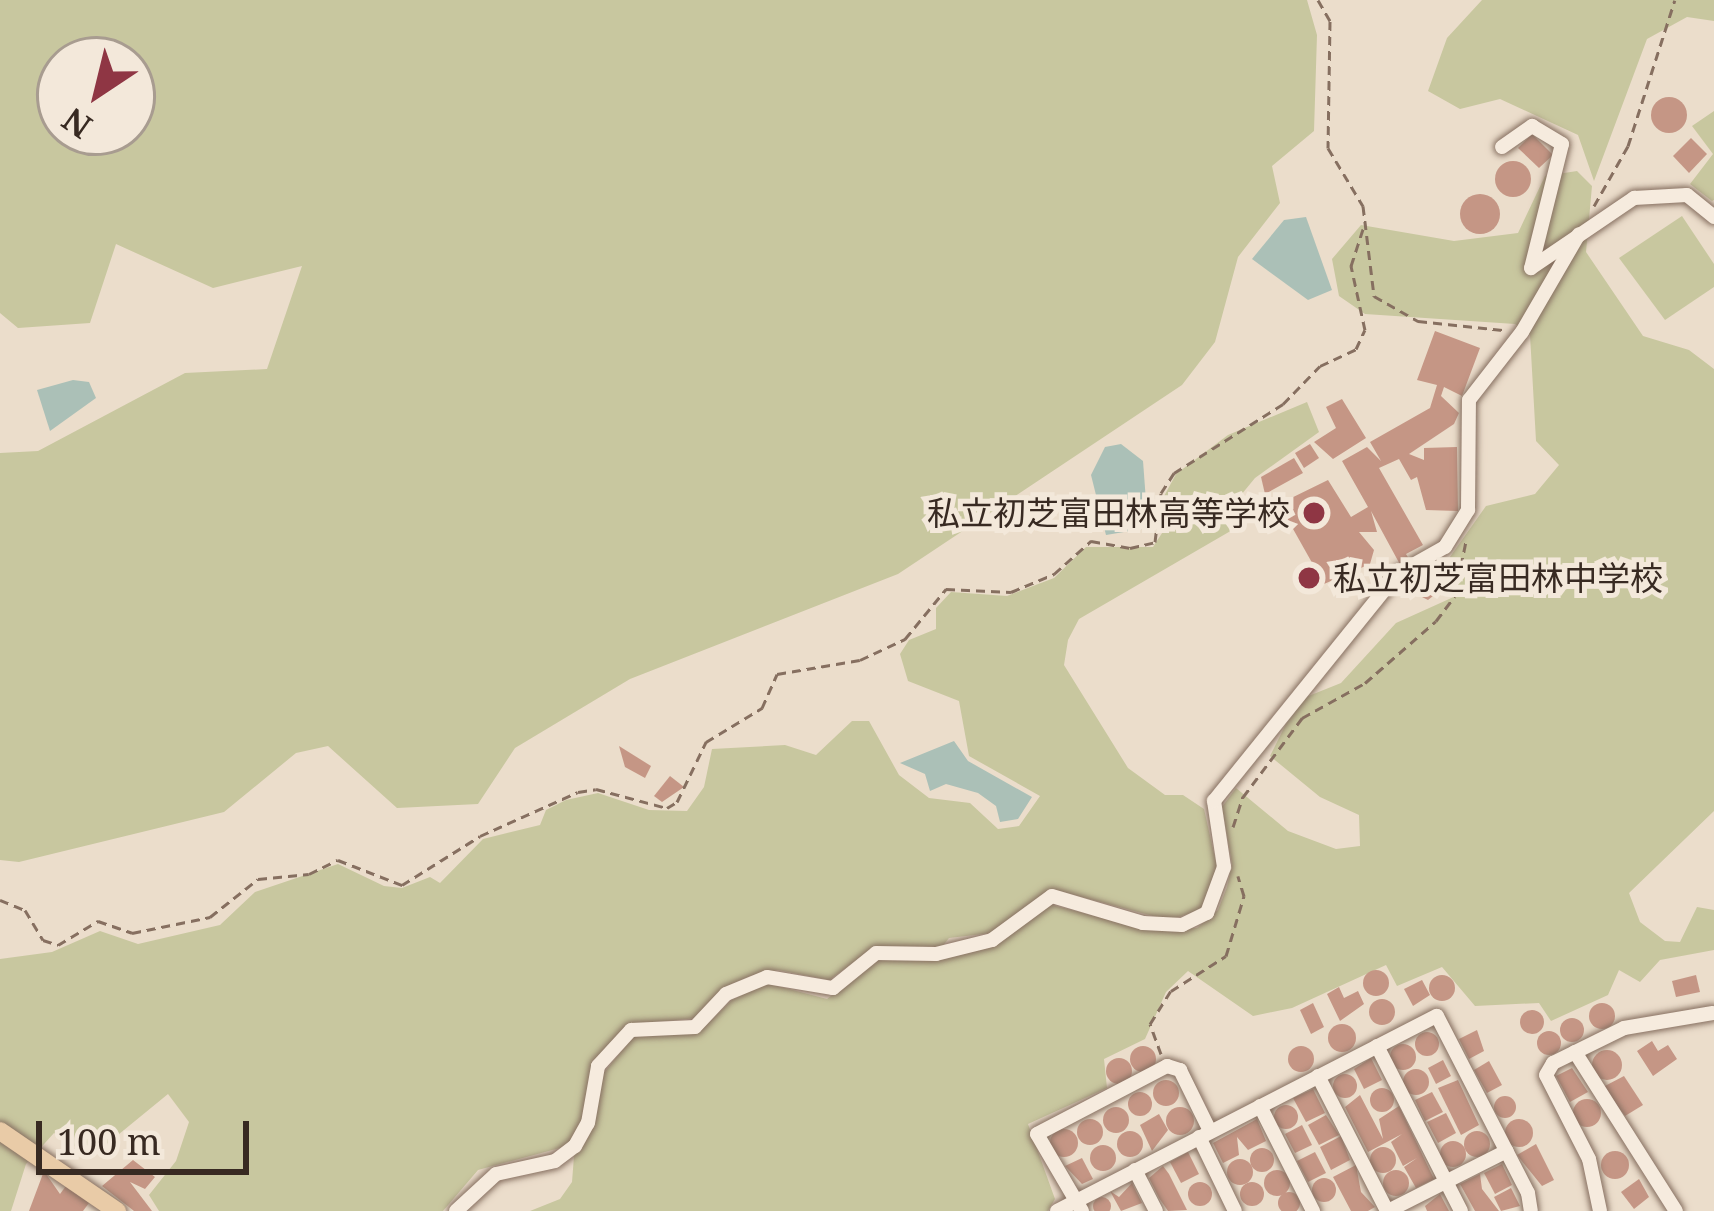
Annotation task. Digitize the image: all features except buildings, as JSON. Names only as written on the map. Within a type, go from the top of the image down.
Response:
[{"type":"main road","points":[[0,1131],[117,1211]]},
{"type":"street","points":[[1502,147],[1532,126],[1562,144],[1531,268],[1634,198],[1687,194],[1714,217]]},
{"type":"street","points":[[456,1211],[496,1174],[555,1161],[575,1146],[588,1124],[598,1066],[631,1030],[695,1027],[726,994],[767,976],[833,988],[876,952],[936,954],[992,940],[1052,896],[1164,926],[1196,920],[1214,900],[1224,868],[1214,800],[1386,586],[1445,547],[1468,510],[1469,400],[1522,332],[1579,234]]},
{"type":"street","points":[[1600,1211],[1589,1159],[1546,1076],[1575,1052],[1624,1028],[1713,1013]]},
{"type":"street","points":[[1057,1211],[1079,1205],[1204,1134],[1437,1016],[1507,1151],[1531,1211]]},
{"type":"street","points":[[1377,1046],[1461,1211]]},
{"type":"street","points":[[1575,1052],[1676,1211]]},
{"type":"street","points":[[1079,1205],[1037,1133],[1167,1066],[1180,1070],[1235,1211]]},
{"type":"street","points":[[1318,1076],[1388,1211],[1507,1151]]},
{"type":"street","points":[[1259,1106],[1313,1211]]},
{"type":"street","points":[[1136,1170],[1156,1211]]},
{"type":"path","points":[[1318,0],[1331,44],[1328,148],[1358,194],[1367,283],[1394,310],[1444,327],[1522,332]]},
{"type":"path","points":[[1579,234],[1628,146],[1675,0]]},
{"type":"path","points":[[0,900],[25,910],[43,940],[58,945],[98,921],[132,933],[210,917],[258,879],[309,874],[338,860],[402,884],[480,836],[578,792],[596,789],[667,808],[677,802],[706,742],[762,708],[777,674],[860,660],[905,639],[946,589],[1011,592],[1054,574],[1091,541],[1130,548],[1155,542],[1161,493],[1174,473],[1292,397],[1320,366],[1356,349],[1365,330],[1351,266],[1364,229]]},
{"type":"path","points":[[1234,840],[1233,815],[1302,718],[1365,683],[1455,596],[1468,510]]},
{"type":"path","points":[[1167,1066],[1150,1024],[1171,992],[1226,956],[1244,896],[1238,860]]},
{"type":"path","points":[[1214,900],[1226,898],[1238,876]]},
{"type":"green space","points":[[0,0],[1307,0],[1317,35],[1314,131],[1272,166],[1280,203],[1238,257],[1215,342],[1182,385],[898,574],[630,679],[515,748],[478,804],[397,808],[328,746],[296,753],[224,812],[19,862],[0,860],[0,453],[38,451],[185,373],[267,369],[302,266],[213,288],[116,244],[90,323],[18,328],[0,313]]},
{"type":"green space","points":[[1482,0],[1714,0],[1714,21],[1687,17],[1647,39],[1594,181],[1578,135],[1500,99],[1460,109],[1428,91],[1447,38]]},
{"type":"green space","points":[[1714,111],[1712,201],[1690,184],[1713,154],[1692,126]]},
{"type":"green space","points":[[1577,171],[1592,186],[1586,252],[1643,336],[1689,350],[1714,369],[1714,811],[1629,893],[1640,922],[1665,941],[1680,942],[1697,907],[1714,910],[1714,950],[1660,960],[1640,982],[1619,970],[1608,995],[1551,1021],[1539,1003],[1475,1006],[1442,967],[1397,986],[1386,965],[1292,1008],[1253,1016],[1188,971],[1166,992],[1145,1039],[1104,1059],[1107,1088],[1028,1124],[1055,1199],[1048,1211],[530,1211],[560,1199],[572,1182],[574,1156],[594,1126],[602,1075],[634,1036],[699,1032],[732,1000],[766,983],[827,999],[876,960],[936,961],[995,946],[1048,904],[1150,930],[1197,928],[1218,910],[1227,887],[1232,864],[1222,807],[1236,788],[1288,831],[1336,849],[1360,846],[1359,815],[1320,797],[1270,756],[1286,724],[1306,697],[1341,683],[1396,623],[1458,595],[1445,564],[1486,506],[1535,494],[1559,465],[1536,441],[1530,335],[1515,324],[1365,314],[1339,296],[1332,259],[1361,225],[1454,241],[1518,233],[1545,176]]},
{"type":"green space","points":[[1682,216],[1714,264],[1714,287],[1665,320],[1619,258]]},
{"type":"green space","points":[[1307,402],[1319,432],[1255,478],[1232,506],[1234,529],[1079,619],[1068,640],[1064,665],[1128,768],[1165,795],[1183,795],[1204,809],[1217,867],[1201,910],[1168,920],[1052,889],[991,933],[949,938],[942,947],[875,947],[829,980],[778,970],[750,976],[726,987],[696,1018],[627,1025],[595,1060],[582,1123],[567,1146],[478,1170],[443,1211],[159,1211],[149,1195],[176,1161],[189,1122],[168,1094],[91,1157],[54,1133],[26,1164],[11,1211],[0,1211],[0,959],[52,952],[100,931],[138,944],[220,925],[255,892],[338,864],[384,886],[402,888],[430,877],[440,883],[483,839],[540,825],[546,810],[566,800],[598,793],[649,810],[687,811],[704,787],[712,749],[785,745],[816,755],[852,721],[869,721],[899,775],[929,798],[970,803],[998,829],[1019,826],[1040,796],[969,756],[959,701],[908,681],[900,654],[909,640],[936,629],[936,608],[951,592],[1007,596],[1054,578],[1086,547],[1153,547],[1164,530],[1162,500],[1176,474],[1228,435]]},
{"type":"shaded area","points":[[1306,217],[1332,290],[1308,300],[1252,259],[1284,220]]},
{"type":"shaded area","points":[[73,380],[89,382],[96,398],[50,431],[37,390]]},
{"type":"shaded area","points":[[1121,444],[1143,461],[1148,528],[1106,535],[1091,475],[1105,447]]},
{"type":"shaded area","points":[[954,741],[968,761],[1032,797],[1018,819],[1000,822],[996,806],[978,793],[946,784],[930,791],[925,774],[900,763]]},
{"type":"place","name":"私立初芝富田林高等学校","points":[[1314,513]]},
{"type":"place","name":"私立初芝富田林中学校","points":[[1309,578]]}]
